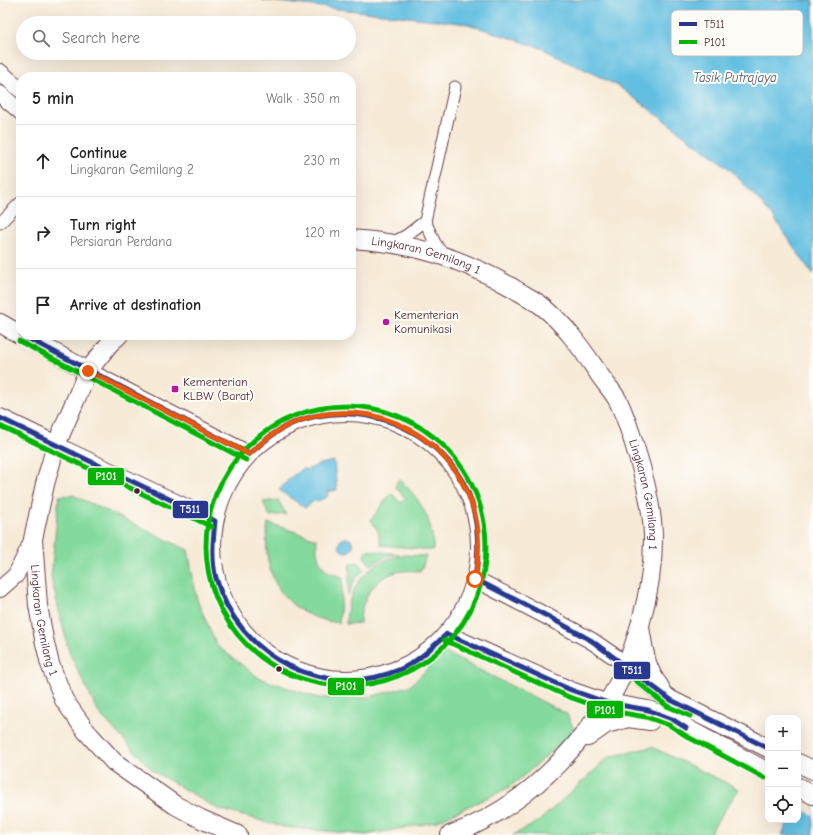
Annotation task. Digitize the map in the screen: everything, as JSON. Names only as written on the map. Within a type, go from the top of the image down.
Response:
[{"type":"main road","name":"Lingkaran Gemilang 1","points":[[356,239],[392,243],[443,255],[465,263],[494,277],[543,307],[582,350],[616,399],[631,433],[644,472],[653,533],[650,580],[640,624],[627,665],[608,703],[571,750],[543,778],[516,800],[488,818],[450,835]]},
{"type":"main road","points":[[0,323],[16,332]]},
{"type":"main road","points":[[30,340],[88,371]]},
{"type":"main road","name":"Lingkaran Gemilang 1","points":[[113,340],[96,359],[88,371],[56,445],[45,484],[33,540],[38,605],[50,664],[64,700],[86,731],[114,762],[175,804],[238,835]]},
{"type":"main road","points":[[0,418],[56,445]]},
{"type":"main road","points":[[640,624],[646,662],[653,678],[671,700]]},
{"type":"main road","points":[[627,665],[671,700],[765,747]]},
{"type":"main road","points":[[608,703],[654,712],[672,719],[691,731],[763,769]]},
{"type":"main road","points":[[571,750],[606,724],[628,718],[655,722],[691,731]]},
{"type":"main road","points":[[801,764],[813,770]]},
{"type":"main road","points":[[801,789],[813,795]]},
{"type":"street","points":[[0,72],[16,86]]},
{"type":"street","points":[[392,243],[408,236],[425,221],[455,87]]},
{"type":"street","points":[[0,94],[16,108]]},
{"type":"street","points":[[0,223],[16,207]]},
{"type":"street","points":[[425,221],[435,243],[443,255]]},
{"type":"street","points":[[88,371],[249,454]]},
{"type":"street","points":[[345,412],[372,415],[398,423],[422,436],[442,453],[458,475],[471,499],[477,525],[479,552],[475,579],[464,608],[447,634],[426,654],[400,669],[373,678],[344,681],[315,677],[287,667],[263,652],[242,631],[226,607],[216,579],[212,550],[215,521],[228,485],[249,454],[269,437],[293,423],[318,415],[345,412]]},
{"type":"street","points":[[56,445],[215,521]]},
{"type":"street","points":[[0,589],[16,575],[33,540]]},
{"type":"street","points":[[475,579],[592,641],[627,665]]},
{"type":"street","points":[[447,634],[571,690],[608,703]]},
{"type":"green space","points":[[399,479],[407,486],[424,511],[431,530],[433,550],[381,545],[378,531],[371,520],[391,493],[401,503],[406,499],[395,486]]},
{"type":"green space","points":[[73,495],[188,550],[197,600],[217,646],[259,678],[318,698],[369,697],[410,686],[444,652],[567,714],[575,732],[510,787],[435,822],[366,835],[284,827],[218,809],[153,771],[98,712],[69,652],[51,577],[59,496]]},
{"type":"green space","points":[[278,500],[286,514],[270,516],[263,502]]},
{"type":"green space","points":[[268,523],[317,539],[317,553],[321,564],[330,572],[343,577],[339,623],[320,619],[304,612],[290,602],[280,590],[272,576],[268,560],[266,542]]},
{"type":"green space","points":[[366,550],[399,554],[387,556],[371,565],[364,557]]},
{"type":"green space","points":[[406,555],[426,556],[421,571],[402,571],[385,577],[378,582],[367,596],[363,605],[360,623],[346,624],[350,598],[362,577],[381,562]]},
{"type":"green space","points":[[358,562],[364,570],[355,579],[348,595],[350,564]]},
{"type":"green space","points":[[652,747],[739,789],[710,832],[711,835],[513,835],[538,822],[609,757]]},
{"type":"water","name":"Tasik Putrajaya","points":[[261,0],[813,0],[813,275],[772,215],[730,169],[618,86],[541,48],[468,24]]},
{"type":"water","points":[[334,461],[337,490],[327,492],[328,496],[317,502],[315,500],[305,508],[279,490],[291,477],[304,468],[306,470],[320,464]]},
{"type":"water","points":[[346,538],[351,540],[353,545],[351,550],[346,552],[341,550],[339,545],[341,540]]},
{"type":"water","points":[[813,774],[813,835],[782,835],[788,823],[801,823],[801,797]]},
{"type":"pier","points":[[813,772],[813,815],[801,809],[801,793],[811,773]]},
{"type":"transit line","name":"T511","points":[[32,340],[249,454],[285,427],[316,416],[343,413],[369,416],[395,424],[418,435],[439,452],[456,472],[469,495],[475,516],[478,537],[478,558],[475,579],[592,641],[671,700],[765,747]]},
{"type":"transit line","name":"P101","points":[[19,341],[246,460]]},
{"type":"transit line","name":"P101","points":[[332,406],[360,406],[400,416],[412,422],[435,438],[454,457],[463,468],[476,492],[486,532],[486,546],[486,560],[476,600],[463,624],[445,645],[424,663],[400,676],[360,686],[332,686],[292,676],[268,663],[247,645],[229,624],[216,600],[212,587],[206,560],[206,532],[216,492],[229,468],[247,447],[268,429],[292,416],[305,412],[332,406]]},
{"type":"transit line","name":"T511","points":[[0,418],[215,521],[213,564],[216,578],[227,606],[244,630],[264,650],[288,666],[315,676],[343,680],[372,678],[408,666],[426,653],[447,634],[571,690],[608,703],[648,710],[672,719],[686,728]]},
{"type":"transit line","name":"P101","points":[[0,426],[212,527]]},
{"type":"transit line","name":"P101","points":[[444,640],[569,697],[606,710],[646,717],[669,725],[688,737],[765,778]]},
{"type":"transit line","name":"P101","points":[[623,670],[667,706],[690,716]]},
{"type":"place","name":"Kementerian Komunikasi","points":[[386,322]]},
{"type":"place","name":"Kementerian KLBW (Barat)","points":[[175,389]]},
{"type":"route","points":[[88,371],[249,454],[269,437],[293,423],[318,415],[345,412],[372,415],[398,423],[422,436],[442,453],[458,475],[471,499],[477,525],[479,552],[475,579]]}]
